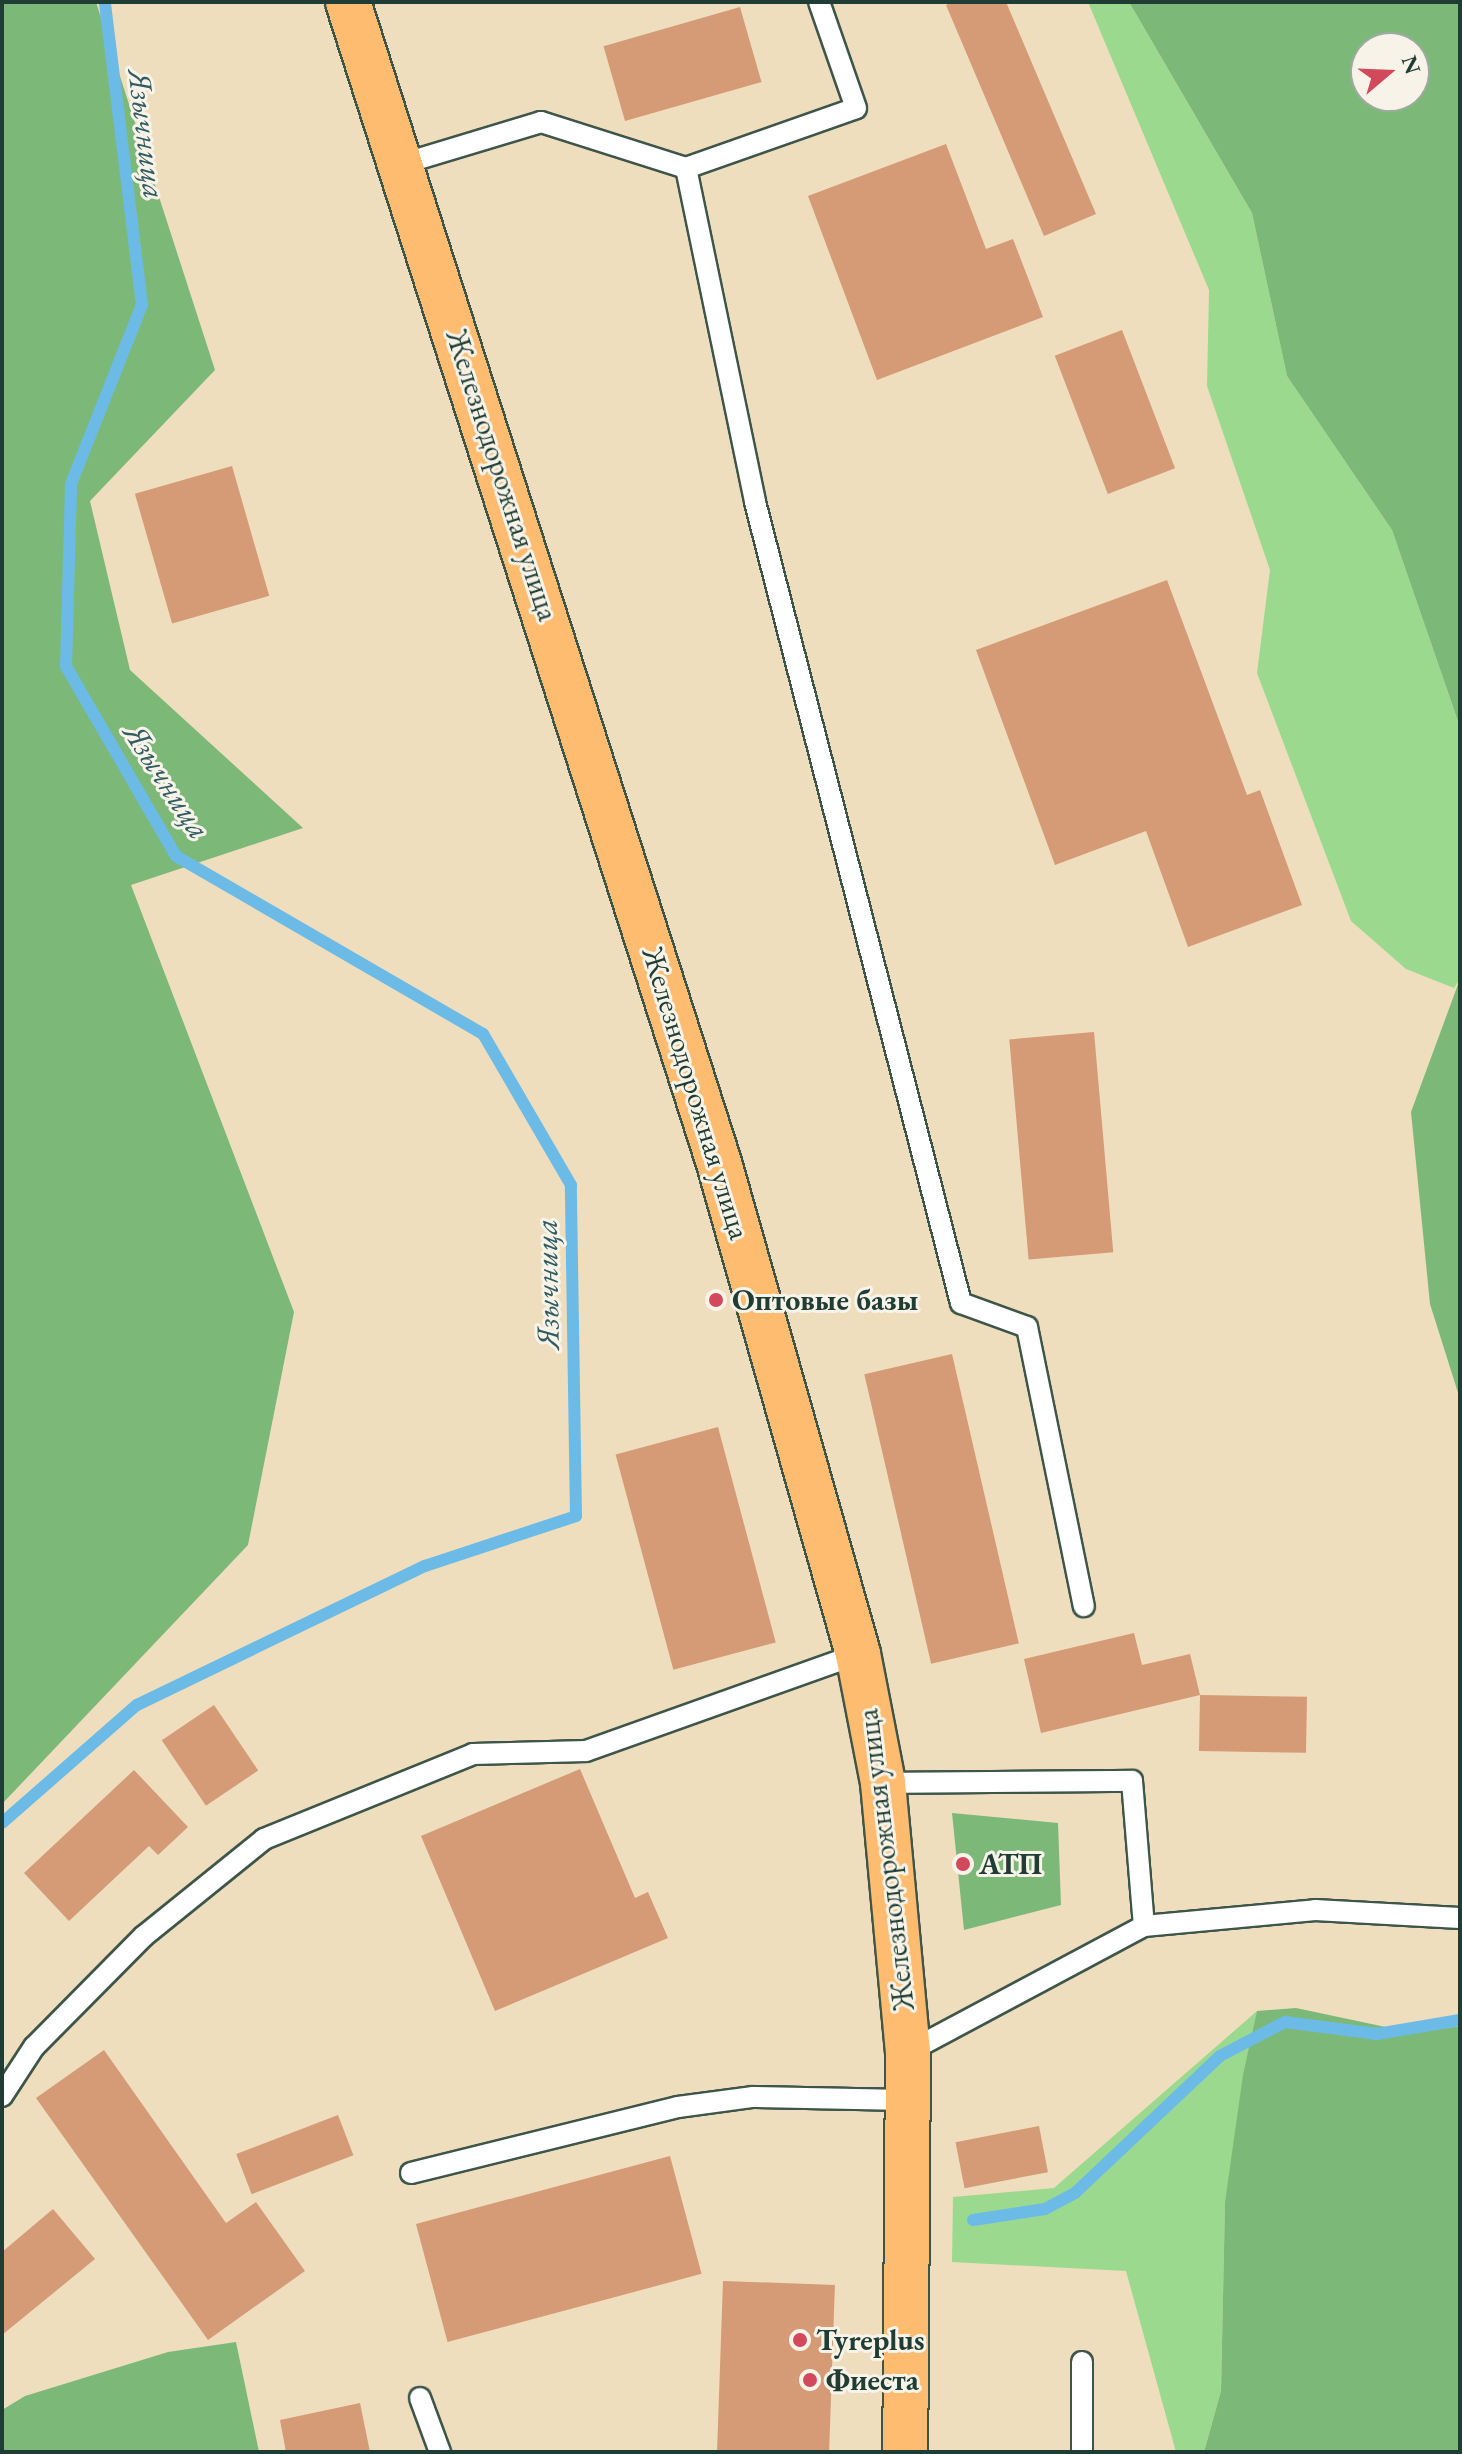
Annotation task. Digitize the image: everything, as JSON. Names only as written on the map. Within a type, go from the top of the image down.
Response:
[{"type":"highway","name":"Железнодорожная улица","points":[[348,2],[719,1163],[858,1654],[883,1783],[908,2052],[905,2452]]},
{"type":"lane","points":[[402,164],[541,122],[686,168],[856,108],[819,2]]},
{"type":"lane","points":[[686,168],[755,502],[961,1303],[1027,1327],[1084,1606]]},
{"type":"lane","points":[[2,2096],[34,2047],[144,1936],[264,1839],[473,1754],[586,1751],[858,1654]]},
{"type":"lane","points":[[883,1783],[1132,1781],[1144,1926]]},
{"type":"lane","points":[[908,2052],[1144,1926],[1315,1910],[1460,1918]]},
{"type":"lane","points":[[411,2173],[678,2107],[753,2097],[908,2100]]},
{"type":"lane","points":[[1082,2362],[1082,2452]]},
{"type":"lane","points":[[420,2398],[440,2452]]},
{"type":"green space","points":[[2,2],[96,2],[215,370],[90,501],[130,670],[303,828],[131,885],[294,1312],[248,1545],[2,1804]]},
{"type":"green space","points":[[1088,2],[1129,2],[1252,213],[1287,376],[1392,530],[1460,727],[1460,979],[1454,988],[1406,969],[1351,921],[1257,673],[1270,570],[1207,386],[1209,290]]},
{"type":"green space","points":[[1129,2],[1460,2],[1460,727],[1392,530],[1287,376],[1252,213]]},
{"type":"green space","points":[[1460,979],[1460,1399],[1430,1304],[1411,1112]]},
{"type":"green space","points":[[952,1813],[1058,1823],[1061,1905],[964,1930]]},
{"type":"green space","points":[[1296,2008],[1414,2033],[1460,2026],[1460,2452],[1204,2452],[1221,2391],[1225,2202],[1243,2075],[1257,2011]]},
{"type":"green space","points":[[1257,2011],[1225,2202],[1221,2391],[1204,2452],[1176,2452],[1126,2271],[952,2262],[953,2197],[1054,2188]]},
{"type":"green space","points":[[236,2342],[259,2452],[2,2452],[2,2410],[25,2396],[168,2352]]},
{"type":"building","points":[[953,2],[1006,2],[1096,214],[1044,236],[946,5]]},
{"type":"building","points":[[740,7],[761,82],[625,121],[604,46]]},
{"type":"building","points":[[946,144],[986,249],[1013,239],[1043,317],[877,380],[808,196]]},
{"type":"building","points":[[1122,330],[1175,468],[1108,494],[1055,356]]},
{"type":"building","points":[[232,466],[269,596],[172,624],[135,494]]},
{"type":"building","points":[[1167,580],[1247,795],[1260,790],[1302,905],[1188,947],[1146,831],[1055,865],[976,650]]},
{"type":"building","points":[[1094,1032],[1113,1252],[1029,1260],[1009,1039]]},
{"type":"building","points":[[952,1354],[1019,1643],[931,1664],[864,1374]]},
{"type":"building","points":[[718,1427],[776,1642],[673,1670],[616,1454]]},
{"type":"building","points":[[1134,1633],[1142,1665],[1190,1654],[1200,1695],[1041,1733],[1024,1659]]},
{"type":"building","points":[[1200,1695],[1307,1697],[1306,1753],[1199,1751]]},
{"type":"building","points":[[214,1705],[258,1770],[206,1806],[162,1740]]},
{"type":"building","points":[[580,1769],[635,1898],[648,1892],[668,1938],[495,2011],[421,1836]]},
{"type":"building","points":[[134,1770],[188,1827],[158,1855],[149,1846],[69,1921],[24,1873]]},
{"type":"building","points":[[104,2050],[226,2223],[256,2202],[305,2271],[208,2340],[36,2098]]},
{"type":"building","points":[[338,2115],[353,2155],[252,2194],[236,2154]]},
{"type":"building","points":[[1039,2126],[1048,2172],[965,2188],[956,2142]]},
{"type":"building","points":[[670,2156],[702,2274],[448,2342],[416,2224]]},
{"type":"building","points":[[53,2209],[95,2259],[2,2335],[2,2252]]},
{"type":"building","points":[[723,2281],[835,2285],[829,2452],[717,2452]]},
{"type":"building","points":[[360,2403],[370,2452],[286,2452],[280,2420]]},
{"type":"waterway","name":"Язычница","points":[[2,1823],[137,1705],[425,1566],[576,1516],[571,1185],[483,1034],[176,856],[66,666],[71,484],[142,305],[105,2]]},
{"type":"waterway","points":[[973,2220],[1045,2209],[1075,2193],[1220,2056],[1285,2022],[1377,2034],[1460,2020]]},
{"type":"place","name":"Оптовые базы","points":[[716,1300]]},
{"type":"place","name":"АТП","points":[[963,1864]]},
{"type":"place","name":"Tyreplus","points":[[800,2340]]},
{"type":"place","name":"Фиеста","points":[[810,2380]]}]
